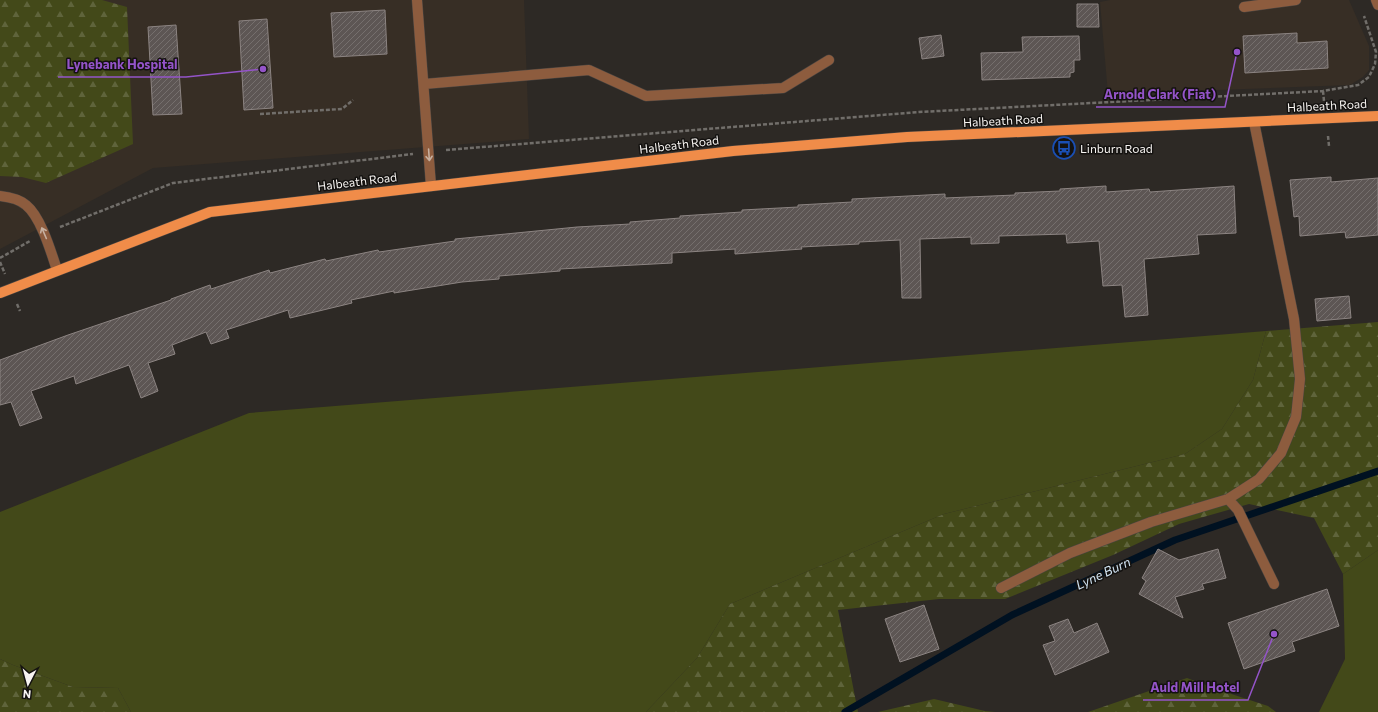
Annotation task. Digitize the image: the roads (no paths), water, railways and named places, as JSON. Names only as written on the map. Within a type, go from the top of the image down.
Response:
[{"type":"main road","name":"Halbeath Road","points":[[0,293],[210,212],[733,151],[891,138],[1378,116]]},
{"type":"street","points":[[417,0],[431,186]]},
{"type":"street","points":[[1244,7],[1296,0]]},
{"type":"street","points":[[1376,0],[1378,4]]},
{"type":"street","points":[[424,84],[589,70],[646,96],[768,89],[783,88],[829,60]]},
{"type":"street","points":[[1001,588],[1070,553],[1151,522],[1228,499],[1259,479],[1281,453],[1296,417],[1300,379],[1294,319],[1254,122]]},
{"type":"street","points":[[0,196],[12,198],[27,206],[37,219],[57,270]]},
{"type":"street","points":[[1228,499],[1238,510],[1274,584]]},
{"type":"waterway","name":"Lyne Burn","points":[[845,712],[1012,615],[1175,540],[1378,471]]},
{"type":"place","name":"Arnold Clark (Fiat)","points":[[1237,52]]},
{"type":"place","name":"Lynebank Hospital","points":[[263,69]]},
{"type":"place","name":"Linburn Road","points":[[1064,148]]},
{"type":"place","name":"Auld Mill Hotel","points":[[1274,634]]}]
